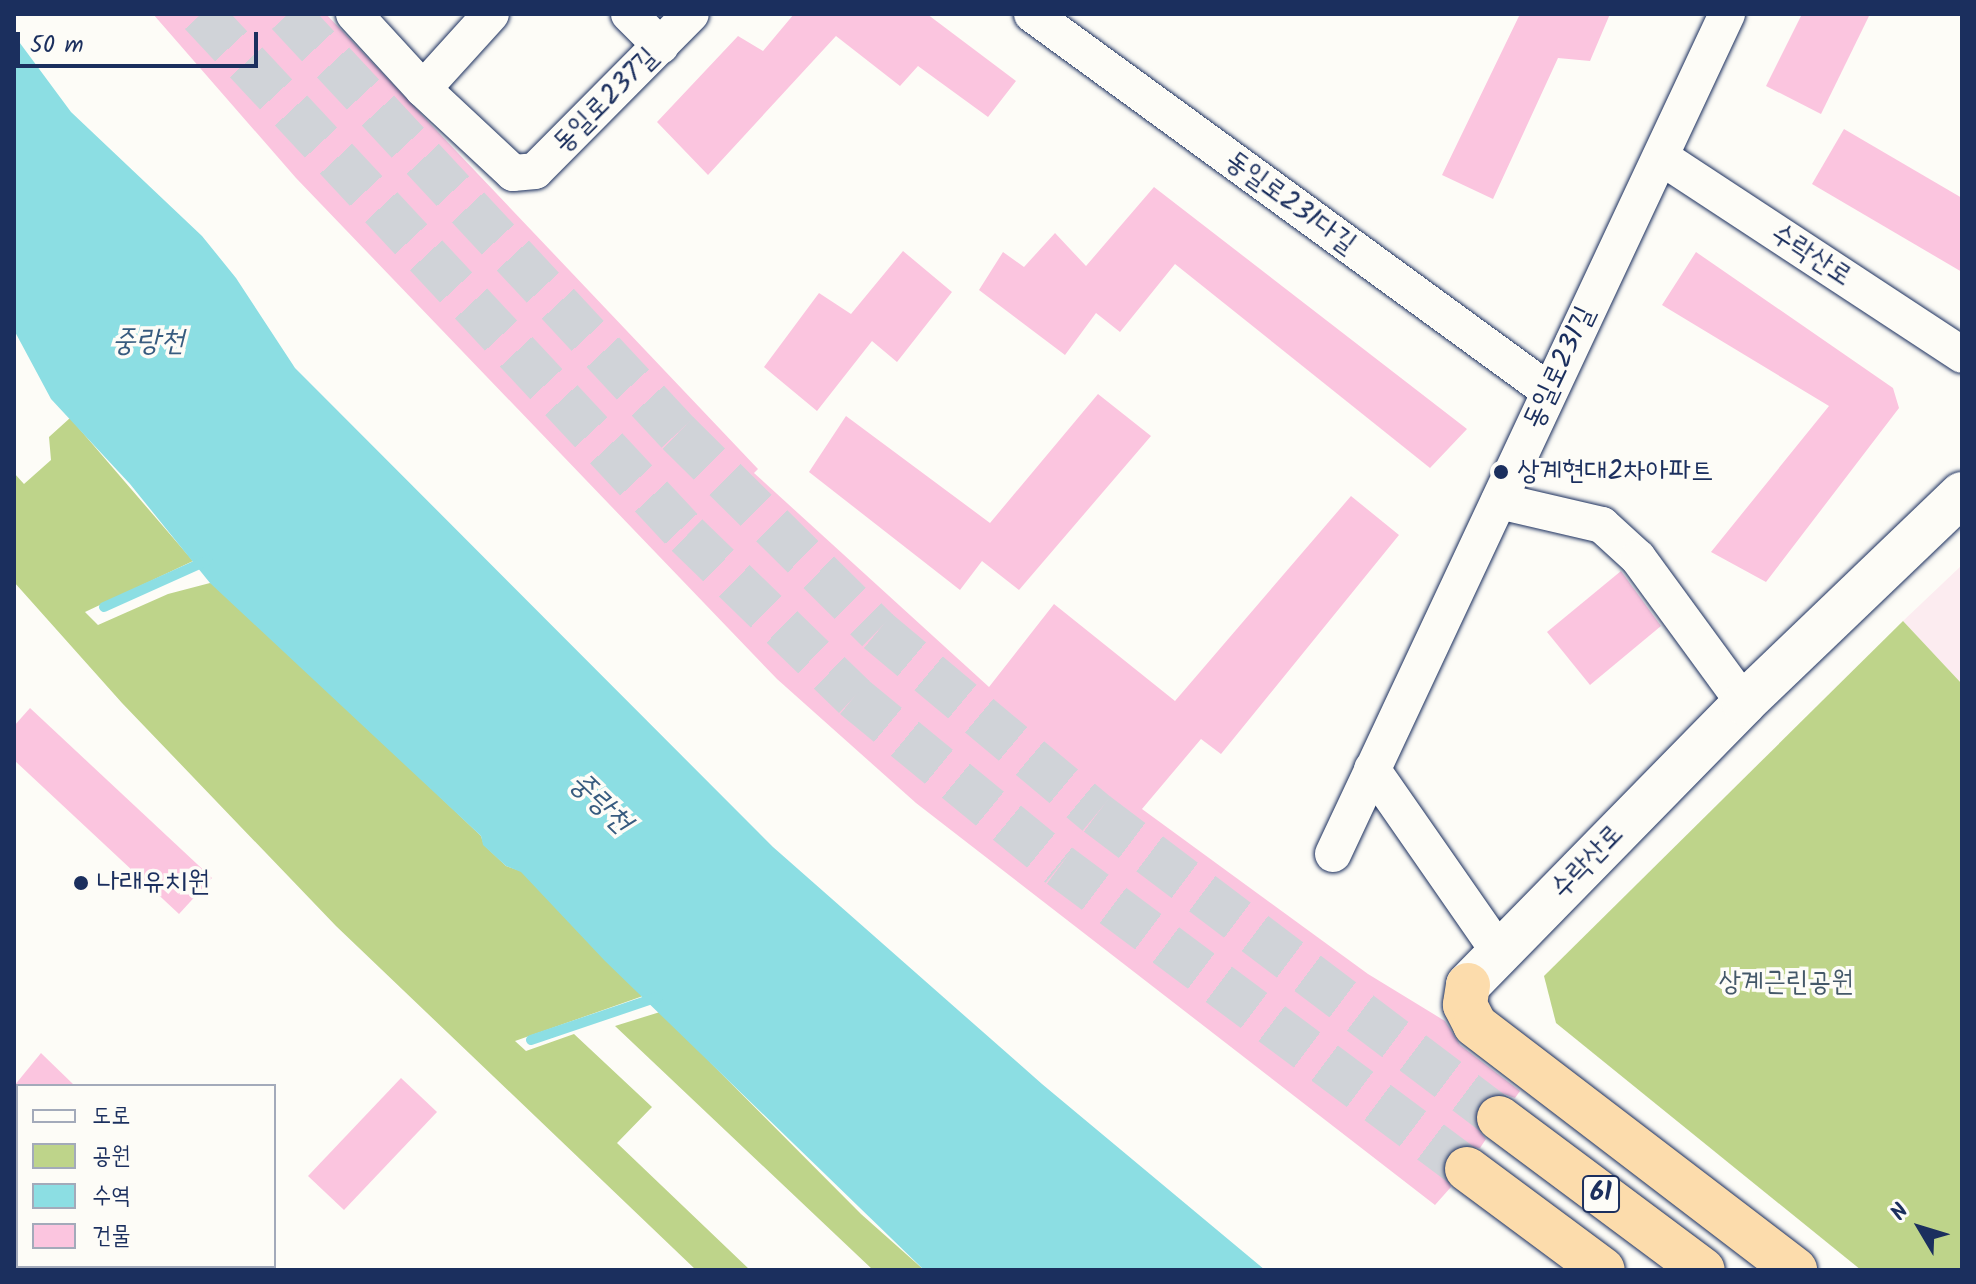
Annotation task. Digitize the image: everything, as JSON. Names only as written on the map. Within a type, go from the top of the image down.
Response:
[{"type":"highway","points":[[1468,985],[1465,1005],[1475,1025],[1795,1270]]},
{"type":"highway","name":"61","points":[[1499,1118],[1703,1270]]},
{"type":"highway","name":"61","points":[[1467,1169],[1603,1270]]},
{"type":"street","points":[[354,14],[423,89],[491,14]]},
{"type":"street","points":[[629,14],[661,46]]},
{"type":"street","name":"동일로237길","points":[[423,89],[513,173],[535,171],[691,14]]},
{"type":"street","name":"동일로231다길","points":[[1032,14],[1549,391]]},
{"type":"street","name":"동일로231길","points":[[1333,854],[1727,14]]},
{"type":"street","name":"수락산로","points":[[1661,157],[1962,355]]},
{"type":"street","name":"수락산로","points":[[1468,985],[1744,703],[1962,494]]},
{"type":"street","points":[[1499,501],[1602,525],[1638,558],[1744,703]]},
{"type":"street","points":[[1372,769],[1499,952]]},
{"type":"shaded area","points":[[1962,565],[1962,684],[1903,621]]},
{"type":"green space","points":[[70,418],[193,561],[85,612],[98,625],[168,594],[210,583],[218,585],[481,836],[484,845],[506,866],[521,871],[643,996],[515,1041],[526,1051],[574,1034],[652,1107],[617,1143],[750,1270],[696,1270],[336,926],[122,703],[14,582],[14,473],[24,484],[51,460],[49,437]]},
{"type":"green space","name":"상계근린공원","points":[[1903,621],[1962,684],[1962,1270],[1861,1270],[1556,1023],[1544,976]]},
{"type":"green space","points":[[660,1012],[861,1214],[924,1270],[873,1270],[615,1026]]},
{"type":"water","name":"중랑천","points":[[14,35],[71,112],[202,236],[236,278],[295,368],[773,847],[1042,1084],[1265,1270],[924,1270],[605,961],[521,872],[506,866],[483,845],[481,836],[210,583],[130,484],[51,399],[14,330]]},
{"type":"building","points":[[153,14],[326,14],[758,469],[754,473],[989,687],[1054,604],[1175,701],[1351,496],[1399,535],[1221,754],[1201,739],[1142,809],[1368,974],[1445,1021],[1460,1045],[1520,1091],[1515,1098],[1501,1093],[1480,1102],[1476,1127],[1486,1139],[1480,1148],[1458,1146],[1447,1154],[1442,1167],[1451,1187],[1435,1205],[916,803],[777,679],[296,178]]},
{"type":"building","points":[[794,14],[927,14],[1016,81],[988,117],[918,66],[900,86],[836,36],[708,175],[657,122],[738,36],[763,51]]},
{"type":"building","points":[[1520,14],[1610,14],[1590,61],[1558,58],[1493,199],[1442,175]]},
{"type":"building","points":[[1802,14],[1870,14],[1821,114],[1766,86]]},
{"type":"building","points":[[1844,129],[1962,198],[1962,272],[1812,184]]},
{"type":"building","points":[[1154,187],[1467,429],[1430,468],[1175,264],[1120,332],[1096,313],[1065,355],[979,290],[1003,252],[1024,267],[1055,233],[1086,266]]},
{"type":"building","points":[[903,251],[952,292],[897,362],[872,341],[817,411],[764,367],[819,293],[851,314]]},
{"type":"building","points":[[1696,252],[1893,388],[1899,408],[1766,582],[1711,552],[1829,406],[1662,305]]},
{"type":"building","points":[[1098,394],[1151,436],[1019,590],[982,561],[960,590],[809,472],[846,416],[990,523]]},
{"type":"building","points":[[1621,571],[1661,626],[1590,685],[1547,632]]},
{"type":"building","points":[[30,708],[212,878],[179,914],[14,760],[14,726]]},
{"type":"building","points":[[41,1053],[73,1084],[16,1084],[14,1086]]},
{"type":"building","points":[[401,1078],[437,1112],[344,1210],[308,1176]]},
{"type":"waterway","points":[[104,607],[208,560]]},
{"type":"waterway","points":[[531,1040],[658,997]]},
{"type":"tunnel","points":[[201,14],[687,535],[854,697],[1060,866],[1467,1169]]},
{"type":"tunnel","points":[[288,14],[678,433],[878,631],[1097,814],[1499,1118]]},
{"type":"place","name":"상계현대2차아파트","points":[[1501,472]]},
{"type":"place","name":"나래유치원","points":[[81,883]]}]
